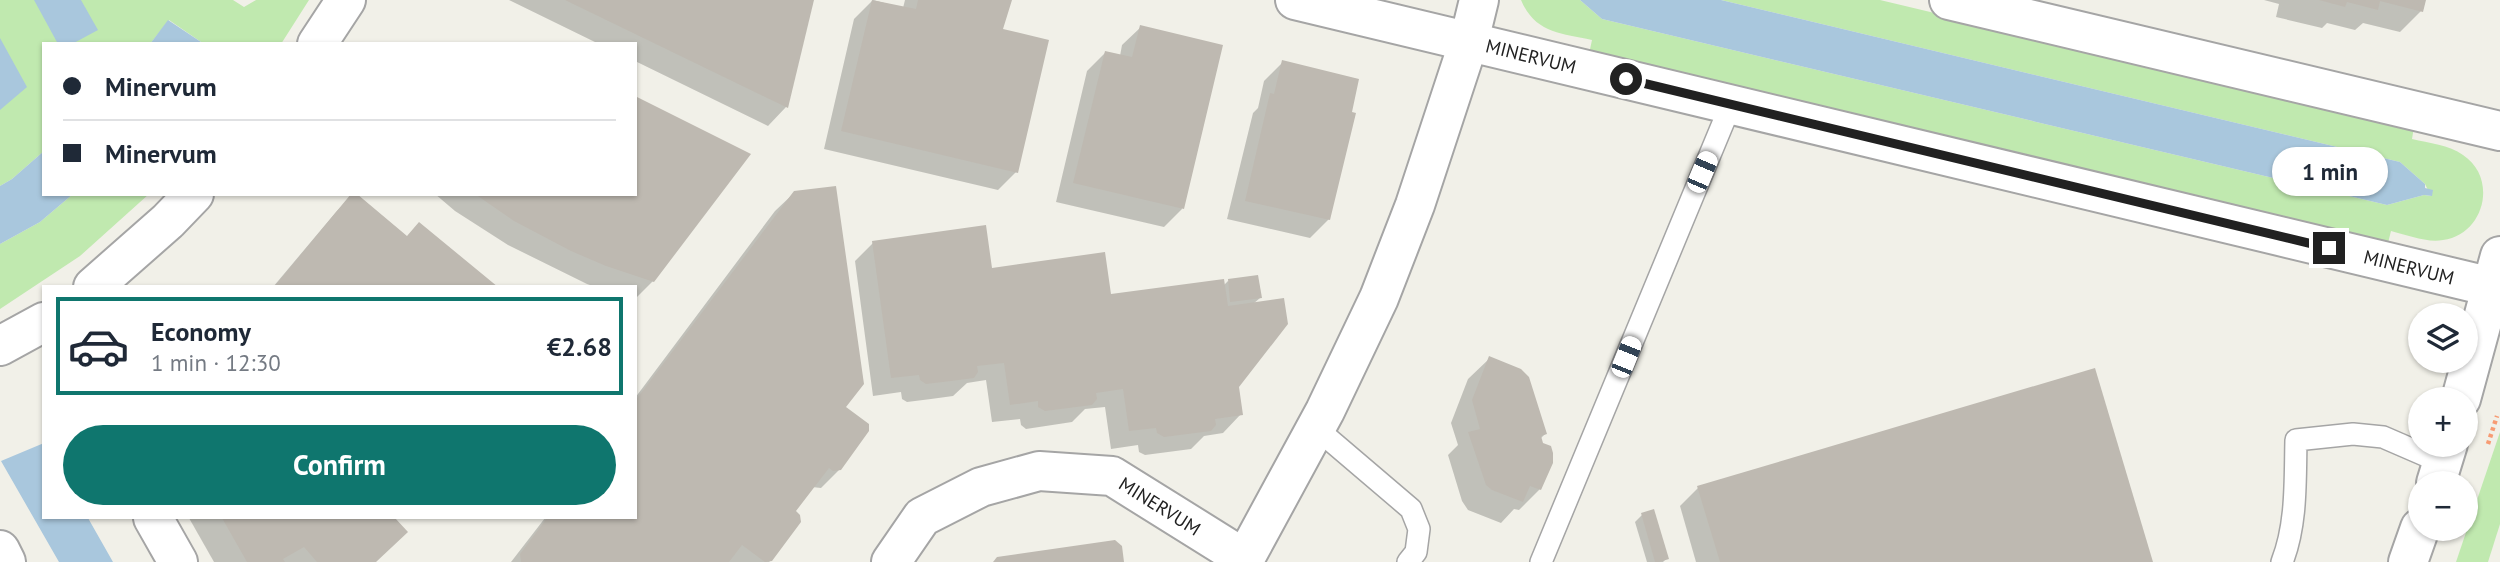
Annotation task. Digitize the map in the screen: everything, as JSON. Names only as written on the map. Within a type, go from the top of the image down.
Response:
[{"type":"street","points":[[318,42],[346,0]]},
{"type":"street","name":"MINERVUM","points":[[1295,0],[1731,104],[2496,271],[2464,387]]},
{"type":"street","name":"MINERVUM","points":[[891,562],[922,517],[981,487],[1039,471],[1112,477],[1244,560],[1316,428],[1379,298],[1416,205],[1469,41],[1479,0]]},
{"type":"street","points":[[1949,0],[2049,12],[2500,131]]},
{"type":"street","points":[[95,285],[169,221],[192,196]]},
{"type":"street","points":[[0,345],[42,323]]},
{"type":"street","points":[[154,519],[178,562]]},
{"type":"street","points":[[2408,562],[2415,541]]},
{"type":"street","points":[[0,550],[6,562]]},
{"type":"lane","points":[[1541,562],[1731,104]]},
{"type":"lane","points":[[1316,428],[1411,509],[1419,529],[1418,559]]},
{"type":"lane","points":[[2281,562],[2287,549],[2294,514],[2296,440],[2353,434],[2383,438],[2442,463]]},
{"type":"green space","points":[[0,0],[233,0],[244,7],[256,0],[309,0],[282,42],[201,42],[169,20],[152,42],[42,42],[42,153],[0,186]]},
{"type":"green space","points":[[1521,0],[1580,0],[1602,19],[2387,205],[2424,195],[2431,196],[2425,184],[2400,162],[1721,0],[1880,0],[2414,127],[2412,139],[2452,149],[2474,165],[2481,177],[2482,204],[2477,217],[2457,236],[2430,240],[2391,231],[2388,243],[1589,54],[1592,40],[1559,33],[1541,25],[1527,11]]},
{"type":"green space","points":[[71,196],[147,196],[80,256],[0,309],[0,244],[40,222]]},
{"type":"green space","points":[[2500,432],[2500,524],[2488,562],[2456,562],[2463,541],[2478,541],[2478,497]]},
{"type":"water","points":[[34,0],[81,0],[98,30],[76,42],[57,42]]},
{"type":"water","points":[[1580,0],[1721,0],[2400,162],[2425,184],[2425,188],[2433,190],[2432,196],[2424,195],[2387,205],[1602,19]]},
{"type":"water","points":[[168,20],[201,42],[152,42]]},
{"type":"water","points":[[0,38],[27,87],[0,110]]},
{"type":"water","points":[[42,153],[42,196],[71,196],[40,222],[0,244],[0,186]]},
{"type":"water","points":[[42,444],[42,519],[89,519],[113,562],[59,562],[1,461]]},
{"type":"building","points":[[565,0],[814,0],[788,108]]},
{"type":"building","points":[[872,0],[916,9],[918,0],[1012,0],[1003,29],[1049,40],[1018,173],[841,131]]},
{"type":"building","points":[[2319,0],[2426,0],[2423,12],[2380,1],[2378,10],[2347,2],[2345,7]]},
{"type":"building","points":[[1140,25],[1223,45],[1184,209],[1073,183],[1105,51],[1132,57]]},
{"type":"building","points":[[1282,60],[1359,79],[1352,112],[1356,113],[1330,220],[1245,201],[1270,93],[1274,94]]},
{"type":"building","points":[[637,97],[751,154],[654,282],[571,251],[514,221],[478,196],[637,196]]},
{"type":"building","points":[[836,186],[864,384],[846,407],[869,424],[869,431],[841,470],[833,471],[829,468],[796,511],[801,522],[772,561],[765,562],[742,545],[729,562],[521,562],[520,554],[546,519],[637,519],[637,398],[794,191]]},
{"type":"building","points":[[349,196],[359,196],[407,236],[419,222],[496,285],[276,285]]},
{"type":"building","points":[[986,225],[992,268],[1105,252],[1111,294],[1224,279],[1228,306],[1284,298],[1288,324],[1239,387],[1243,415],[1215,419],[1216,425],[1211,431],[1164,437],[1157,433],[1156,428],[1129,431],[1123,389],[1096,393],[1097,399],[1092,405],[1045,411],[1038,407],[1038,401],[1010,405],[1004,363],[977,366],[978,372],[974,378],[926,384],[920,380],[919,375],[891,378],[872,241]]},
{"type":"building","points":[[1258,275],[1262,298],[1230,302],[1228,279]]},
{"type":"building","points":[[1489,356],[1521,369],[1529,377],[1547,434],[1541,436],[1543,443],[1551,446],[1553,453],[1553,463],[1541,490],[1530,486],[1523,502],[1486,485],[1468,432],[1480,429],[1472,400]]},
{"type":"building","points":[[2095,368],[2153,562],[1720,562],[1697,486]]},
{"type":"building","points":[[1654,509],[1669,559],[1659,562],[1655,562],[1641,513]]},
{"type":"building","points":[[223,519],[396,519],[408,532],[376,562],[317,562],[304,547],[283,559],[285,562],[247,562]]},
{"type":"building","points":[[1115,540],[1122,546],[1124,562],[993,562],[997,557]]},
{"type":"route","points":[[1626,79],[2329,248]]}]
